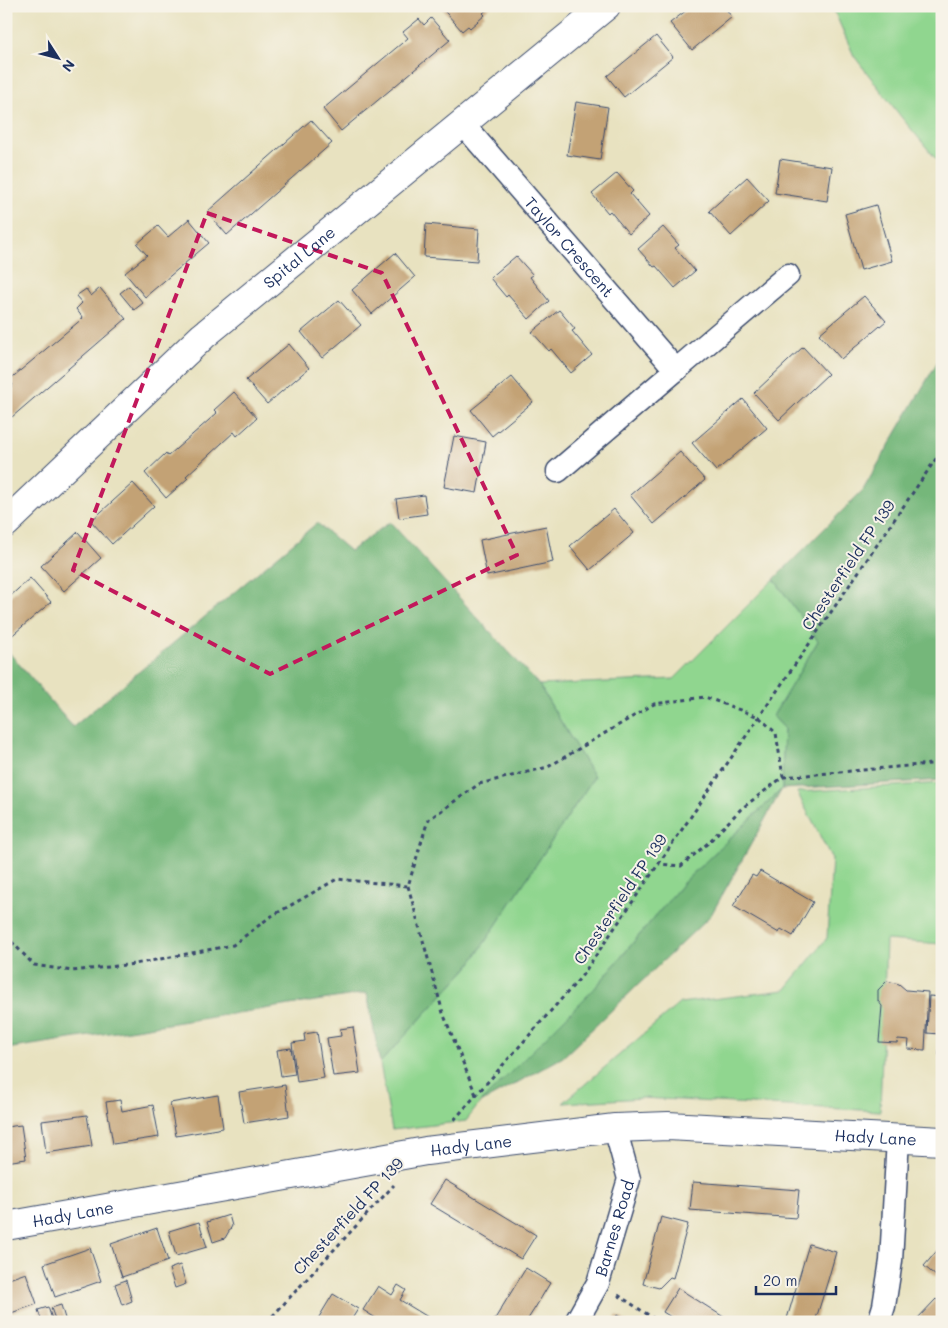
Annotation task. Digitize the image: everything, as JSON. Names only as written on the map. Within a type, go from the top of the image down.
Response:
[{"type":"street","name":"Spital Lane","points":[[6,523],[204,336],[606,6]]},
{"type":"street","name":"Taylor Crescent","points":[[462,123],[676,370]]},
{"type":"street","points":[[558,472],[788,275]]},
{"type":"street","name":"Hady Lane","points":[[6,1226],[426,1151],[615,1128],[668,1126],[942,1141]]},
{"type":"street","name":"Barnes Road","points":[[576,1322],[598,1283],[629,1179],[615,1128]]},
{"type":"street","points":[[878,1322],[884,1306],[891,1261],[898,1139]]},
{"type":"path","points":[[941,452],[942,391]]},
{"type":"path","name":"Chesterfield FP 139","points":[[267,1322],[318,1264],[426,1151],[582,977],[941,452]]},
{"type":"path","points":[[476,1095],[443,1013],[408,886],[428,820],[479,784],[548,767],[654,704],[706,698],[758,717],[776,733],[782,777]]},
{"type":"path","points":[[658,864],[681,866],[708,843],[741,809],[782,777],[942,763]]},
{"type":"path","points":[[6,936],[34,965],[72,971],[136,964],[233,945],[270,917],[337,879],[408,886]]},
{"type":"path","points":[[598,1283],[658,1322]]},
{"type":"highlighted area","points":[[207,213],[382,273],[517,555],[270,674],[73,570]]},
{"type":"green space","points":[[832,6],[942,6],[942,166],[854,56]]},
{"type":"green space","points":[[942,354],[942,780],[782,789],[784,728],[773,716],[818,641],[774,579],[863,490]]},
{"type":"green space","points":[[390,522],[539,685],[594,777],[469,966],[380,1063],[367,993],[6,1049],[6,649],[73,727],[317,523],[350,551]]},
{"type":"green space","points":[[774,579],[818,641],[773,716],[784,728],[782,789],[685,881],[595,988],[479,1104],[466,1121],[392,1130],[380,1063],[469,966],[594,777],[539,685],[674,679]]},
{"type":"green space","points":[[942,783],[942,944],[886,940],[880,1111],[642,1098],[563,1103],[680,1003],[785,990],[827,938],[832,859],[797,792]]},
{"type":"green space","points":[[782,789],[711,915],[563,1057],[479,1104],[595,988],[685,881]]},
{"type":"building","points":[[440,6],[491,6],[483,13],[485,15],[470,28],[468,26],[462,31]]},
{"type":"building","points":[[692,6],[723,6],[732,17],[692,50],[670,23]]},
{"type":"building","points":[[431,18],[450,40],[341,131],[323,109],[408,38],[403,32],[419,19],[424,25]]},
{"type":"building","points":[[656,36],[673,57],[624,97],[607,76]]},
{"type":"building","points":[[576,102],[608,107],[600,160],[567,155]]},
{"type":"building","points":[[311,120],[332,143],[227,235],[207,212]]},
{"type":"building","points":[[780,159],[832,167],[827,201],[775,193]]},
{"type":"building","points":[[617,173],[633,191],[630,194],[649,216],[629,234],[610,211],[608,213],[592,194]]},
{"type":"building","points":[[747,177],[769,201],[731,236],[709,211]]},
{"type":"building","points":[[876,205],[892,261],[861,270],[845,214]]},
{"type":"building","points":[[189,219],[209,243],[145,297],[125,273],[147,255],[137,244],[158,226],[168,237]]},
{"type":"building","points":[[426,224],[479,229],[477,261],[424,257]]},
{"type":"building","points":[[663,227],[679,245],[675,248],[695,271],[675,288],[638,249]]},
{"type":"building","points":[[395,253],[415,277],[372,314],[352,290]]},
{"type":"building","points":[[516,256],[533,275],[530,277],[549,301],[529,319],[508,295],[506,297],[490,278]]},
{"type":"building","points":[[129,286],[143,303],[134,310],[120,293]]},
{"type":"building","points":[[100,288],[126,319],[12,417],[6,410],[6,391],[13,385],[9,380],[83,318],[76,309],[82,303],[76,296],[86,289],[91,296]]},
{"type":"building","points":[[864,296],[886,321],[841,359],[819,334]]},
{"type":"building","points":[[339,300],[361,325],[322,358],[301,332]]},
{"type":"building","points":[[559,310],[575,329],[572,331],[592,355],[571,373],[551,349],[549,351],[532,332]]},
{"type":"building","points":[[289,344],[309,368],[267,404],[246,380]]},
{"type":"building","points":[[803,347],[828,374],[779,420],[754,393]]},
{"type":"building","points":[[512,377],[533,402],[492,436],[471,410]]},
{"type":"building","points":[[234,392],[257,418],[237,436],[234,432],[186,476],[188,478],[166,498],[145,473],[166,453],[168,456],[217,413],[214,410]]},
{"type":"building","points":[[743,399],[767,428],[716,471],[692,443]]},
{"type":"building","points":[[454,436],[486,442],[477,493],[444,487]]},
{"type":"building","points":[[680,452],[705,480],[654,524],[630,495]]},
{"type":"building","points":[[133,483],[154,506],[112,544],[91,521]]},
{"type":"building","points":[[424,495],[427,514],[399,518],[396,499]]},
{"type":"building","points":[[614,509],[634,533],[590,570],[570,546]]},
{"type":"building","points":[[546,526],[553,562],[487,576],[480,540]]},
{"type":"building","points":[[78,532],[101,558],[64,591],[41,566]]},
{"type":"building","points":[[30,578],[51,602],[8,639],[6,638],[6,600]]},
{"type":"building","points":[[760,871],[813,902],[793,936],[781,929],[779,933],[733,906],[752,875],[756,877]]},
{"type":"building","points":[[887,981],[899,984],[906,990],[928,992],[925,1050],[908,1049],[909,1040],[898,1039],[897,1043],[879,1042],[882,1006],[878,1001],[878,990]]},
{"type":"building","points":[[929,996],[942,997],[942,1056],[939,1055],[940,1034],[927,1033]]},
{"type":"building","points":[[353,1027],[360,1073],[333,1076],[327,1038],[341,1036],[340,1029]]},
{"type":"building","points":[[317,1032],[324,1078],[297,1082],[292,1043],[305,1041],[304,1034]]},
{"type":"building","points":[[291,1048],[295,1074],[281,1076],[277,1050]]},
{"type":"building","points":[[285,1085],[289,1116],[244,1123],[239,1092]]},
{"type":"building","points":[[218,1095],[223,1128],[176,1136],[170,1103]]},
{"type":"building","points":[[120,1100],[122,1111],[153,1105],[159,1137],[113,1144],[106,1102]]},
{"type":"building","points":[[87,1115],[92,1146],[46,1153],[42,1121]]},
{"type":"building","points":[[21,1125],[26,1159],[6,1162],[6,1127]]},
{"type":"building","points":[[445,1180],[536,1235],[521,1259],[430,1204]]},
{"type":"building","points":[[693,1182],[799,1190],[796,1218],[690,1210]]},
{"type":"building","points":[[229,1215],[232,1226],[225,1238],[213,1242],[207,1222]]},
{"type":"building","points":[[661,1217],[688,1224],[673,1278],[670,1277],[659,1288],[643,1284]]},
{"type":"building","points":[[199,1222],[207,1247],[176,1256],[169,1231]]},
{"type":"building","points":[[157,1228],[168,1261],[122,1277],[111,1244]]},
{"type":"building","points":[[809,1244],[836,1252],[828,1280],[815,1322],[786,1322]]},
{"type":"building","points":[[942,1245],[942,1281],[924,1266]]},
{"type":"building","points":[[90,1248],[101,1281],[55,1297],[44,1264]]},
{"type":"building","points":[[180,1265],[186,1284],[175,1288],[169,1269]]},
{"type":"building","points":[[526,1268],[550,1283],[535,1308],[526,1322],[493,1322]]},
{"type":"building","points":[[26,1273],[37,1304],[11,1313],[6,1299],[6,1280]]},
{"type":"building","points":[[126,1280],[132,1301],[122,1305],[115,1284]]},
{"type":"building","points":[[398,1285],[406,1290],[400,1300],[436,1322],[382,1322],[363,1310],[378,1286],[392,1295]]},
{"type":"building","points":[[678,1288],[731,1322],[679,1322],[663,1312]]},
{"type":"building","points":[[333,1294],[358,1309],[350,1322],[316,1322]]},
{"type":"building","points":[[936,1299],[942,1304],[942,1322],[919,1322],[917,1319]]},
{"type":"building","points":[[61,1305],[66,1322],[56,1322],[51,1308]]},
{"type":"building","points":[[48,1307],[53,1322],[42,1322],[38,1310]]},
{"type":"building","points":[[617,1315],[627,1322],[613,1322]]}]
